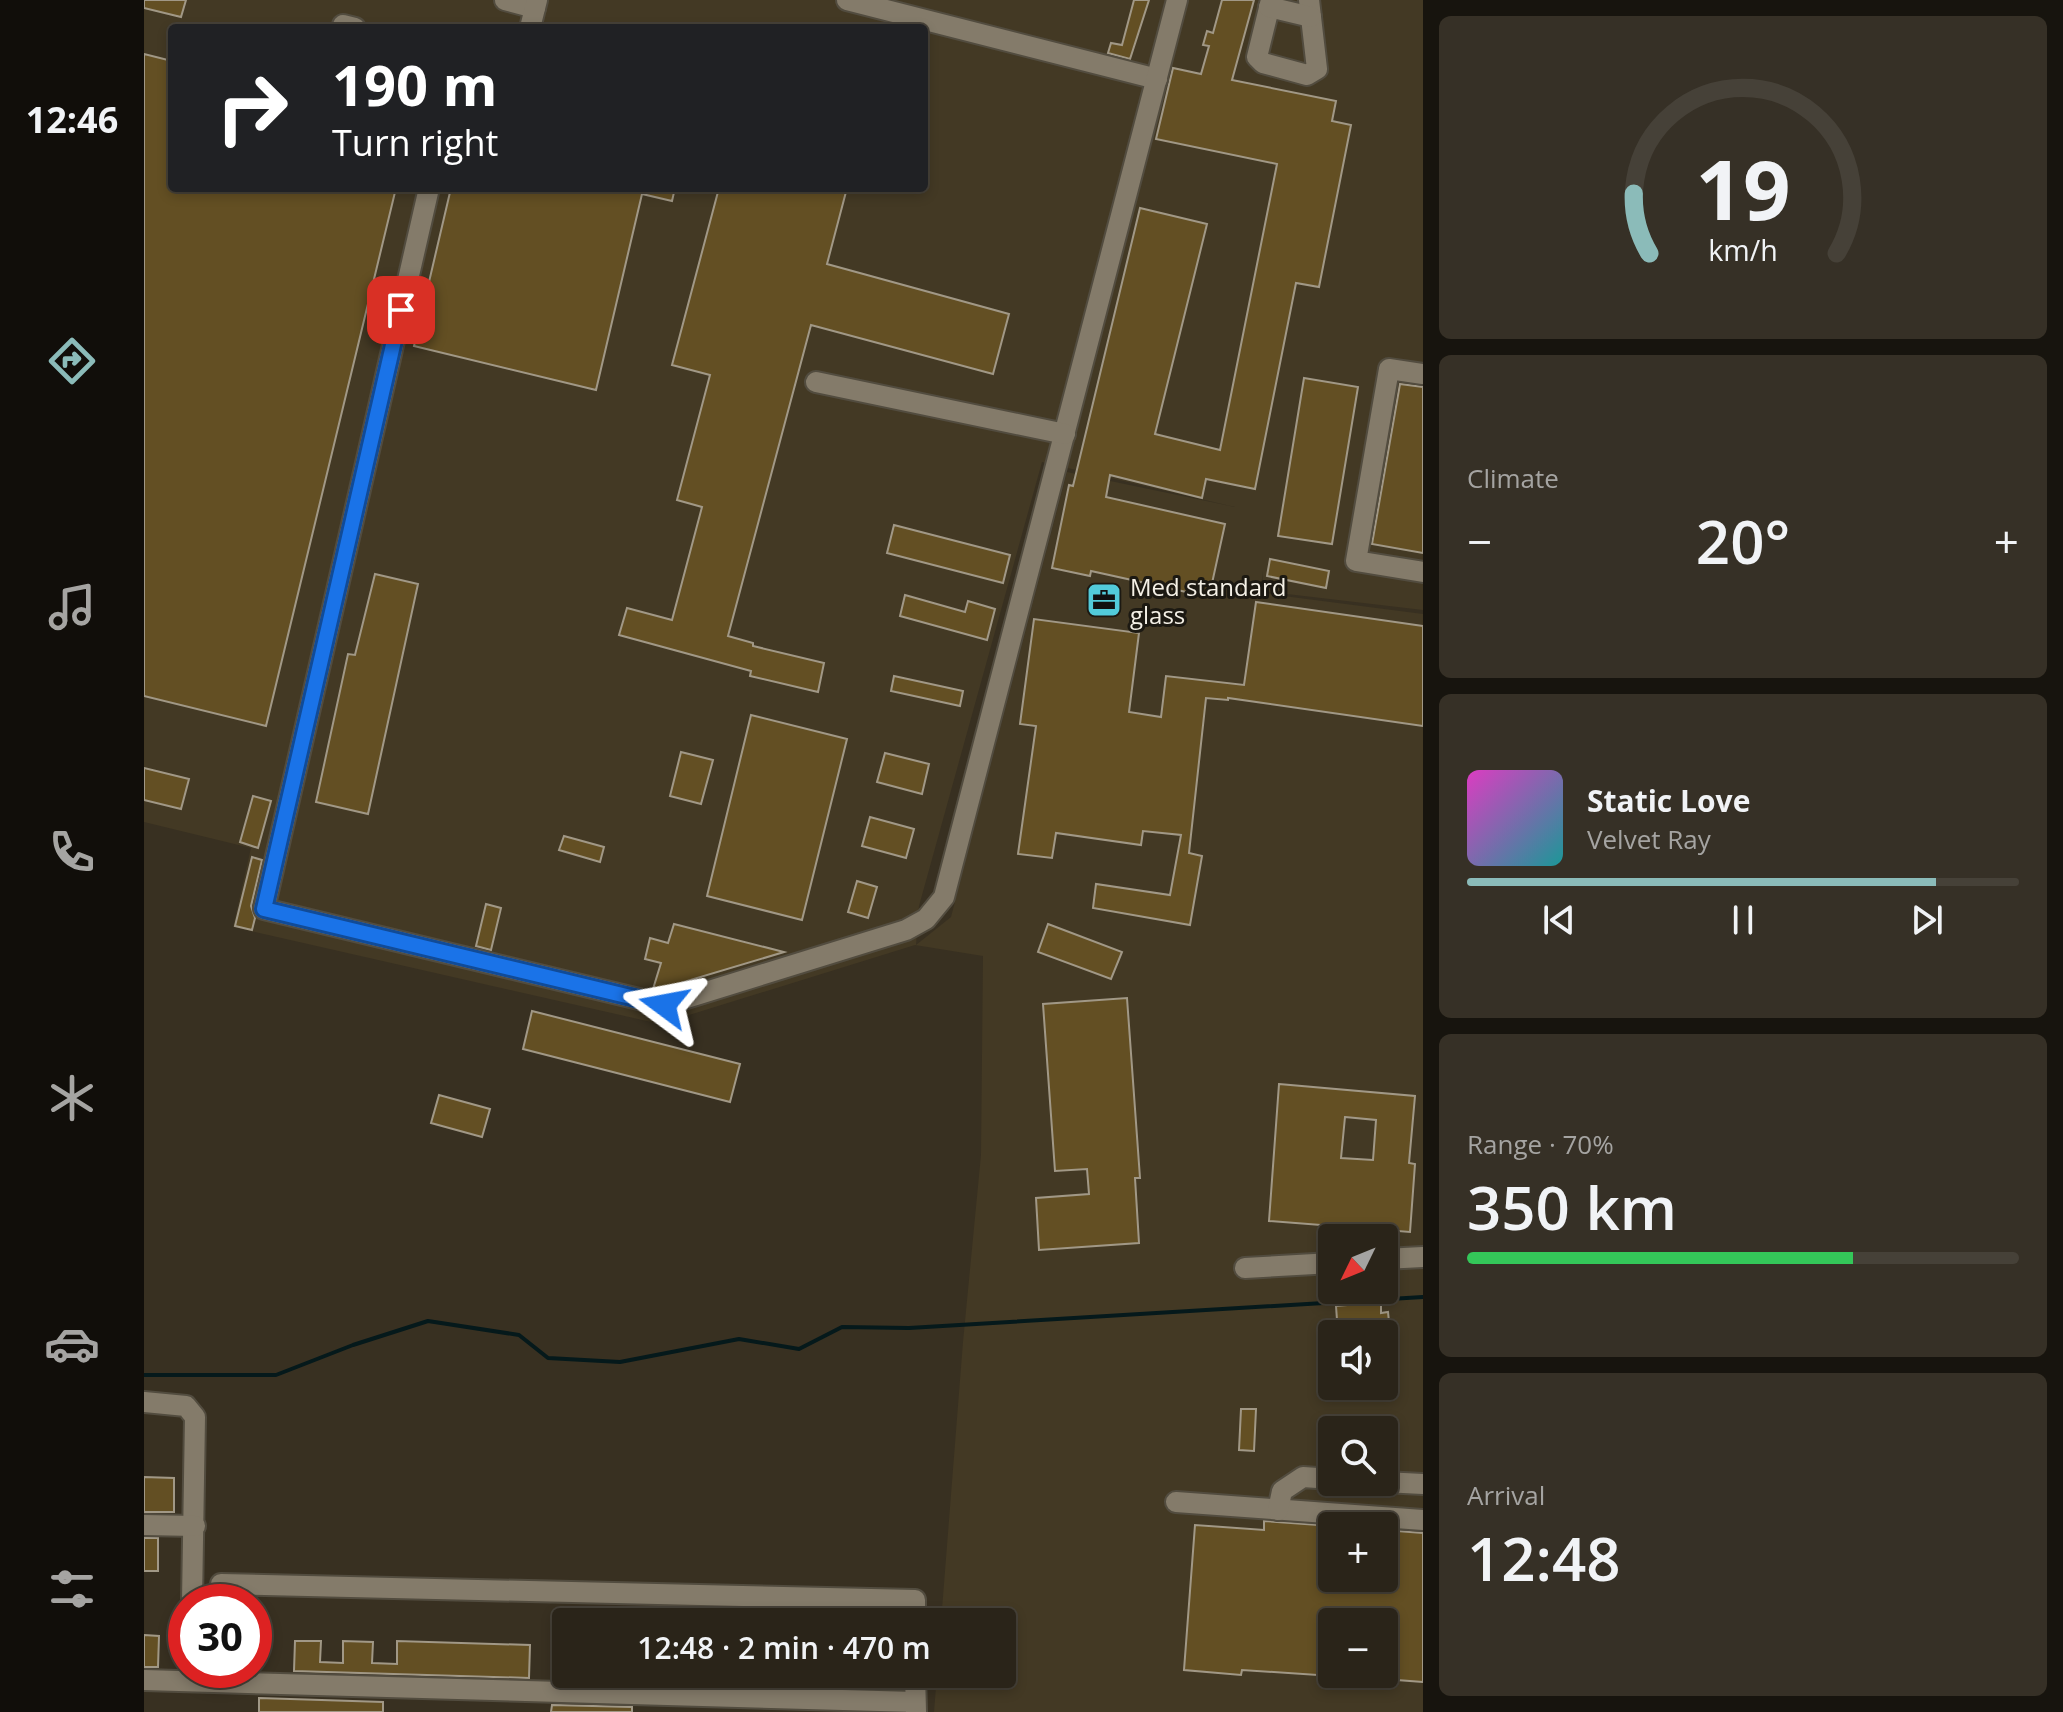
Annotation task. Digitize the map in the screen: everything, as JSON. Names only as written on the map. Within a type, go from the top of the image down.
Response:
[{"type":"street","points":[[505,0],[534,12]]},
{"type":"street","points":[[847,0],[1157,79]]},
{"type":"street","points":[[428,192],[264,909],[664,1005],[906,930],[926,919],[944,897],[1177,0]]},
{"type":"street","points":[[1270,3],[1310,8],[1317,69],[1307,75],[1263,63],[1257,57],[1270,3]]},
{"type":"street","points":[[1423,374],[1389,369],[1356,561],[1423,572]]},
{"type":"street","points":[[816,382],[1065,434]]},
{"type":"street","points":[[1398,1258],[1423,1257]]},
{"type":"street","points":[[1245,1268],[1318,1264]]},
{"type":"street","points":[[144,1402],[186,1406],[195,1417],[193,1584]]},
{"type":"street","points":[[1278,1510],[1282,1491],[1303,1477],[1318,1478]]},
{"type":"street","points":[[1398,1483],[1423,1484]]},
{"type":"street","points":[[1176,1502],[1423,1520]]},
{"type":"street","points":[[144,1525],[195,1526]]},
{"type":"street","points":[[272,1585],[915,1600],[915,1608]]},
{"type":"street","points":[[144,1680],[168,1677]]},
{"type":"street","points":[[272,1679],[915,1707]]},
{"type":"shaded area","points":[[144,0],[1423,0],[1423,610],[1262,591],[1263,571],[1260,593],[1423,614],[1423,1712],[934,1712],[936,1688],[1016,1688],[1016,1608],[942,1608],[981,1155],[983,956],[915,945],[660,1024],[233,927],[251,848],[144,822]],"holes":[[[1042,462],[1235,507],[1067,472],[951,917],[916,945],[919,906]]]},
{"type":"building","points":[[144,0],[186,0],[181,17],[144,8]]},
{"type":"building","points":[[1134,0],[1149,0],[1130,59],[1108,53],[1111,43],[1122,45]]},
{"type":"building","points":[[1222,0],[1254,0],[1232,80],[1336,101],[1332,121],[1351,125],[1319,287],[1296,283],[1255,489],[1206,479],[1202,498],[1110,475],[1106,497],[1225,524],[1209,597],[1091,571],[1090,576],[1052,568],[1069,485],[1073,486],[1140,208],[1207,224],[1155,434],[1220,450],[1277,164],[1156,139],[1173,68],[1201,74],[1209,46],[1203,45],[1207,31],[1213,33]]},
{"type":"building","points":[[144,54],[168,60],[168,192],[395,192],[266,726],[144,696]]},
{"type":"building","points":[[450,192],[674,192],[672,201],[642,194],[596,390],[414,346]]},
{"type":"building","points":[[718,192],[846,192],[827,264],[1009,314],[993,374],[811,325],[728,636],[753,643],[753,646],[824,663],[818,692],[750,676],[751,671],[619,635],[627,608],[672,620],[702,507],[677,500],[710,375],[672,365]]},
{"type":"building","points":[[1304,378],[1358,387],[1332,544],[1278,536]]},
{"type":"building","points":[[1400,384],[1423,387],[1423,553],[1372,544]]},
{"type":"building","points":[[894,525],[1010,555],[1003,583],[887,553]]},
{"type":"building","points":[[1270,559],[1329,571],[1326,588],[1267,576]]},
{"type":"building","points":[[375,574],[418,584],[368,814],[316,802],[348,654],[355,655]]},
{"type":"building","points":[[905,595],[965,612],[968,601],[995,609],[987,640],[900,616]]},
{"type":"building","points":[[1256,602],[1423,626],[1423,726],[1228,698],[1206,698],[1189,853],[1202,856],[1190,925],[1093,908],[1096,884],[1170,895],[1181,835],[1143,831],[1141,845],[1056,833],[1052,858],[1018,854],[1036,726],[1020,724],[1034,619],[1139,633],[1129,712],[1161,717],[1166,676],[1244,685]]},
{"type":"building","points":[[894,676],[963,691],[960,706],[891,691]]},
{"type":"building","points":[[751,715],[847,739],[802,920],[707,896]]},
{"type":"building","points":[[681,752],[713,760],[701,804],[670,796]]},
{"type":"building","points":[[885,753],[929,764],[922,794],[877,782]]},
{"type":"building","points":[[144,768],[189,779],[181,809],[144,800]]},
{"type":"building","points":[[253,796],[271,801],[258,848],[240,842]]},
{"type":"building","points":[[870,817],[914,829],[906,858],[862,846]]},
{"type":"building","points":[[564,836],[604,847],[600,862],[559,850]]},
{"type":"building","points":[[252,857],[262,860],[251,906],[255,918],[252,930],[235,926]]},
{"type":"building","points":[[857,881],[877,887],[868,918],[848,912]]},
{"type":"building","points":[[486,904],[501,908],[491,950],[476,946]]},
{"type":"building","points":[[674,924],[784,952],[653,989],[661,963],[645,959],[650,938],[668,943]]},
{"type":"building","points":[[1048,924],[1122,952],[1111,979],[1038,952]]},
{"type":"building","points":[[1127,998],[1140,1178],[1135,1178],[1139,1243],[1039,1250],[1036,1198],[1089,1194],[1087,1169],[1055,1171],[1043,1004]]},
{"type":"building","points":[[532,1011],[740,1064],[730,1102],[523,1049]]},
{"type":"building","points":[[1279,1084],[1415,1096],[1409,1163],[1415,1164],[1410,1232],[1398,1231],[1398,1224],[1318,1225],[1269,1221]],"holes":[[[1345,1117],[1376,1120],[1373,1160],[1341,1158]]]},
{"type":"building","points":[[439,1095],[490,1109],[482,1137],[431,1123]]},
{"type":"building","points":[[1381,1304],[1381,1313],[1388,1312],[1389,1320],[1337,1320],[1336,1306]]},
{"type":"building","points":[[1241,1409],[1256,1409],[1254,1451],[1239,1450]]},
{"type":"building","points":[[144,1477],[174,1478],[174,1512],[144,1512]]},
{"type":"building","points":[[1264,1521],[1318,1525],[1318,1592],[1398,1592],[1398,1531],[1423,1533],[1423,1682],[1398,1680],[1398,1608],[1318,1608],[1318,1675],[1242,1670],[1241,1675],[1184,1670],[1195,1525],[1264,1530]]},
{"type":"building","points":[[144,1538],[158,1538],[158,1571],[144,1571]]},
{"type":"building","points":[[144,1635],[159,1636],[158,1667],[144,1667]]},
{"type":"building","points":[[295,1641],[321,1641],[320,1662],[343,1663],[343,1641],[373,1642],[372,1663],[397,1664],[397,1641],[530,1645],[529,1678],[294,1671]]},
{"type":"building","points":[[259,1698],[383,1702],[383,1712],[259,1712]]},
{"type":"building","points":[[552,1705],[632,1707],[632,1712],[551,1712]]},
{"type":"waterway","points":[[144,1375],[276,1375],[353,1345],[428,1321],[519,1335],[548,1358],[620,1362],[739,1339],[799,1349],[842,1327],[909,1328],[1423,1297]]},
{"type":"place","name":"Med standard glass","points":[[1104,600]]},
{"type":"route","points":[[401,310],[264,909],[664,1005]]}]
